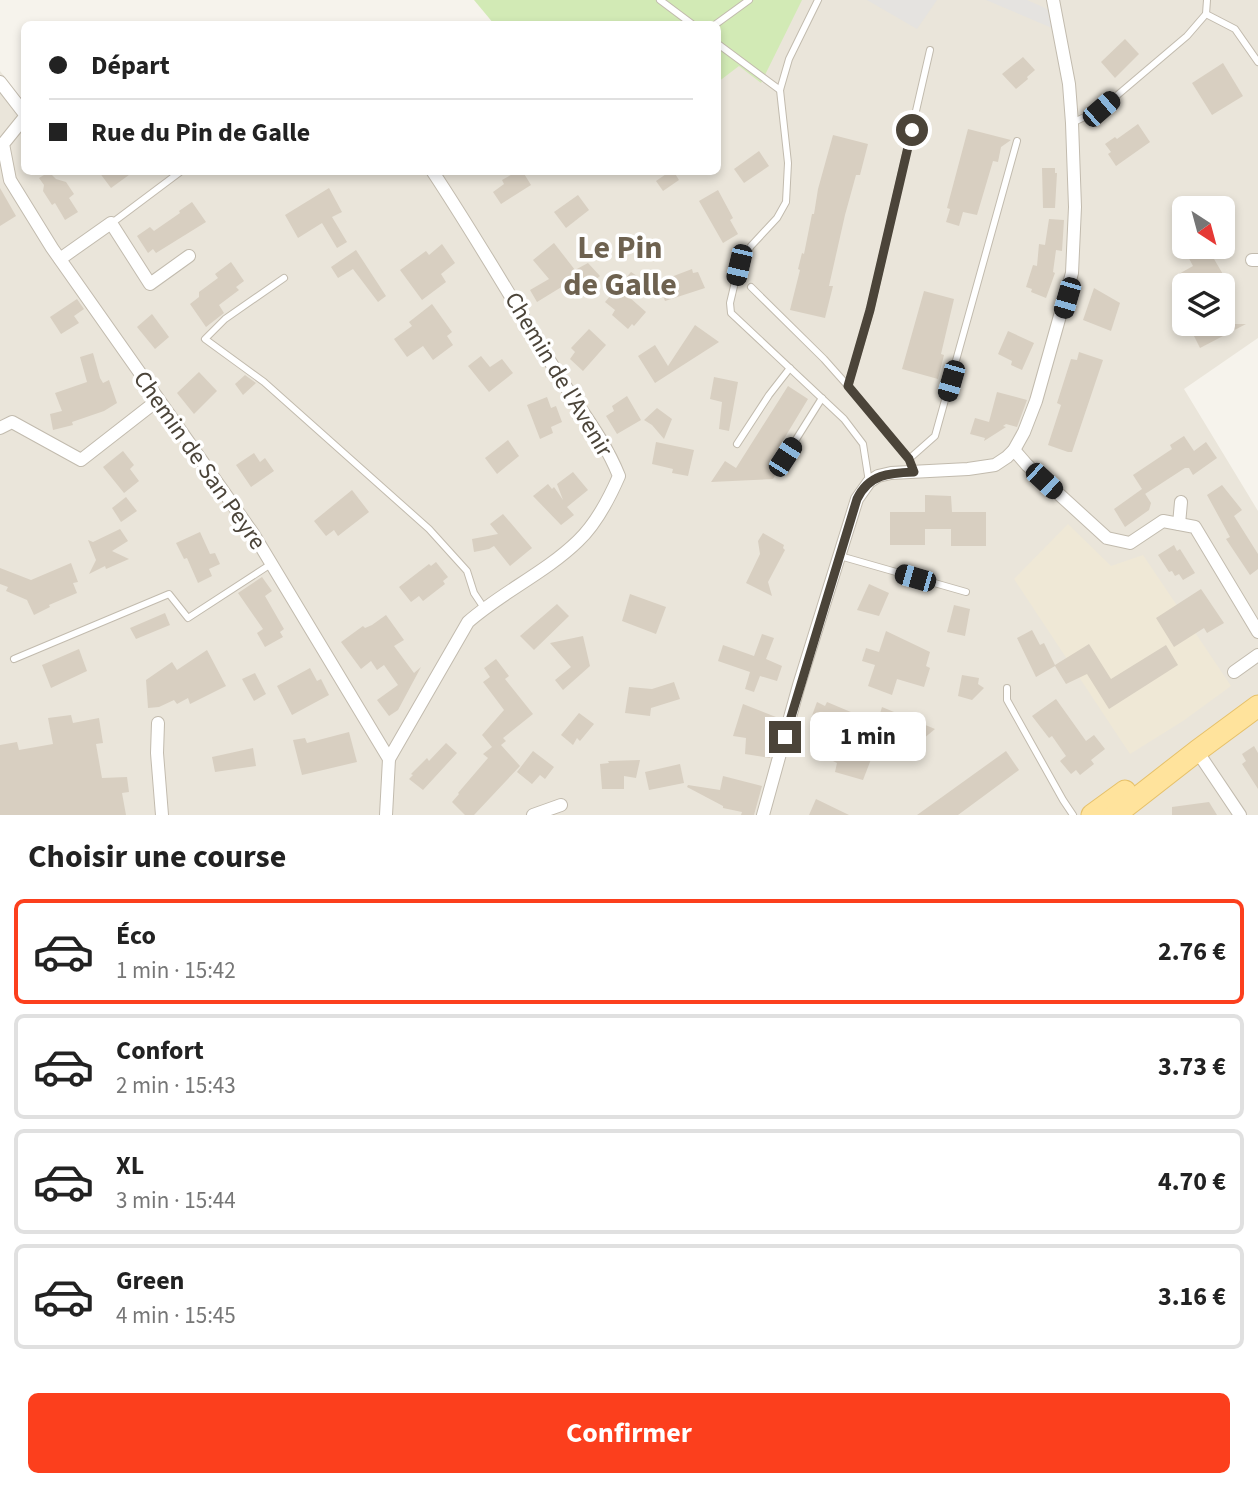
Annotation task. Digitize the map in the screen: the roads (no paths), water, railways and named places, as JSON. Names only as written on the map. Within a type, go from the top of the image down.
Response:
[{"type":"main road","points":[[1115,815],[1258,706]]},
{"type":"main road","points":[[1092,815],[1129,788],[1197,751]]},
{"type":"street","points":[[763,815],[799,685],[857,499],[869,482],[878,476],[995,465],[1014,450],[1036,401],[1072,273],[1075,207],[1069,85],[1053,0]]},
{"type":"street","points":[[0,82],[21,111]]},
{"type":"street","name":"Chemin de San Peyre","points":[[21,119],[2,144],[10,180],[60,259],[232,503],[389,759]]},
{"type":"street","name":"Chemin de l'Avenir","points":[[389,759],[468,622],[484,608],[558,559],[581,539],[607,502],[619,476],[610,453],[435,175]]},
{"type":"street","points":[[60,259],[111,223],[150,284],[188,256]]},
{"type":"street","points":[[0,428],[12,422],[81,460],[158,400]]},
{"type":"street","points":[[1014,450],[1107,538],[1130,543],[1163,521],[1195,527],[1258,632]]},
{"type":"street","points":[[1179,524],[1181,502]]},
{"type":"street","points":[[1234,672],[1258,655]]},
{"type":"street","points":[[158,723],[162,815]]},
{"type":"street","points":[[1197,751],[1240,815]]},
{"type":"street","points":[[386,815],[389,759]]},
{"type":"street","points":[[533,815],[561,805]]},
{"type":"lane","points":[[660,0],[688,21]]},
{"type":"lane","points":[[720,21],[749,0]]},
{"type":"lane","points":[[818,0],[789,59],[780,90],[788,163],[786,202],[777,218],[751,246],[739,265],[730,303],[731,313],[844,418],[863,444],[869,482]]},
{"type":"lane","points":[[1072,123],[1101,109],[1187,36],[1206,14],[1207,0]]},
{"type":"lane","points":[[1206,14],[1235,29],[1258,62]]},
{"type":"lane","points":[[721,46],[780,90]]},
{"type":"lane","points":[[848,386],[870,310],[930,50]]},
{"type":"lane","points":[[909,459],[935,436],[1017,141]]},
{"type":"lane","points":[[111,223],[176,175]]},
{"type":"lane","points":[[285,278],[225,319],[205,340],[264,382],[429,530],[467,571],[474,593],[484,608]]},
{"type":"lane","points":[[751,287],[848,386],[909,459],[914,472]]},
{"type":"lane","points":[[737,444],[790,368]]},
{"type":"lane","points":[[785,457],[822,398]]},
{"type":"lane","points":[[838,555],[966,592]]},
{"type":"lane","points":[[13,659],[169,594],[188,618],[271,564]]},
{"type":"lane","points":[[1007,688],[1007,700],[1073,815]]},
{"type":"district","name":"Le Pin de Galle","points":[[620,266]]}]
